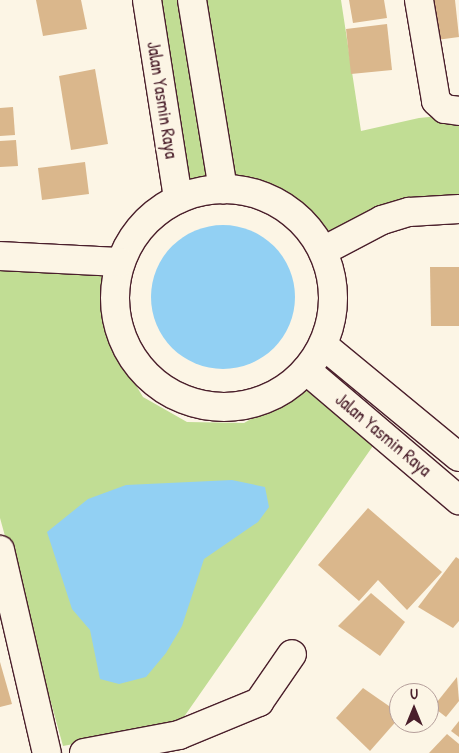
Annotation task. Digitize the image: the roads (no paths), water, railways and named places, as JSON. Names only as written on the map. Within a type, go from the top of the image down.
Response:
[{"type":"street","name":"Jalan Yasmin Raya","points":[[147,0],[178,199]]},
{"type":"street","points":[[192,0],[223,189]]},
{"type":"street","points":[[419,0],[436,101],[445,109],[459,111]]},
{"type":"street","points":[[223,189],[249,192],[291,212],[323,251],[331,274],[334,300],[323,345],[306,370],[286,388],[261,401],[234,406],[216,406],[180,398],[157,384],[137,365],[123,342],[116,315],[114,289],[120,262],[142,225],[178,199],[223,189]]},
{"type":"street","points":[[323,251],[382,220],[409,212],[459,209]]},
{"type":"street","points":[[0,256],[120,262]]},
{"type":"street","name":"Jalan Yasmin Raya","points":[[323,345],[459,458]]},
{"type":"street","name":"Jalan Yasmin Raya","points":[[306,370],[459,500]]},
{"type":"street","points":[[0,550],[47,753]]},
{"type":"street","points":[[84,753],[179,735],[259,702],[292,654]]},
{"type":"water","points":[[223,225],[251,230],[274,246],[290,269],[295,297],[290,325],[274,348],[251,364],[223,369],[195,364],[172,348],[156,325],[151,297],[156,269],[172,246],[195,230]]},
{"type":"water","points":[[232,480],[265,487],[269,507],[258,522],[204,559],[182,626],[166,653],[146,677],[119,684],[100,679],[90,630],[72,609],[47,532],[88,499],[126,485]]}]
